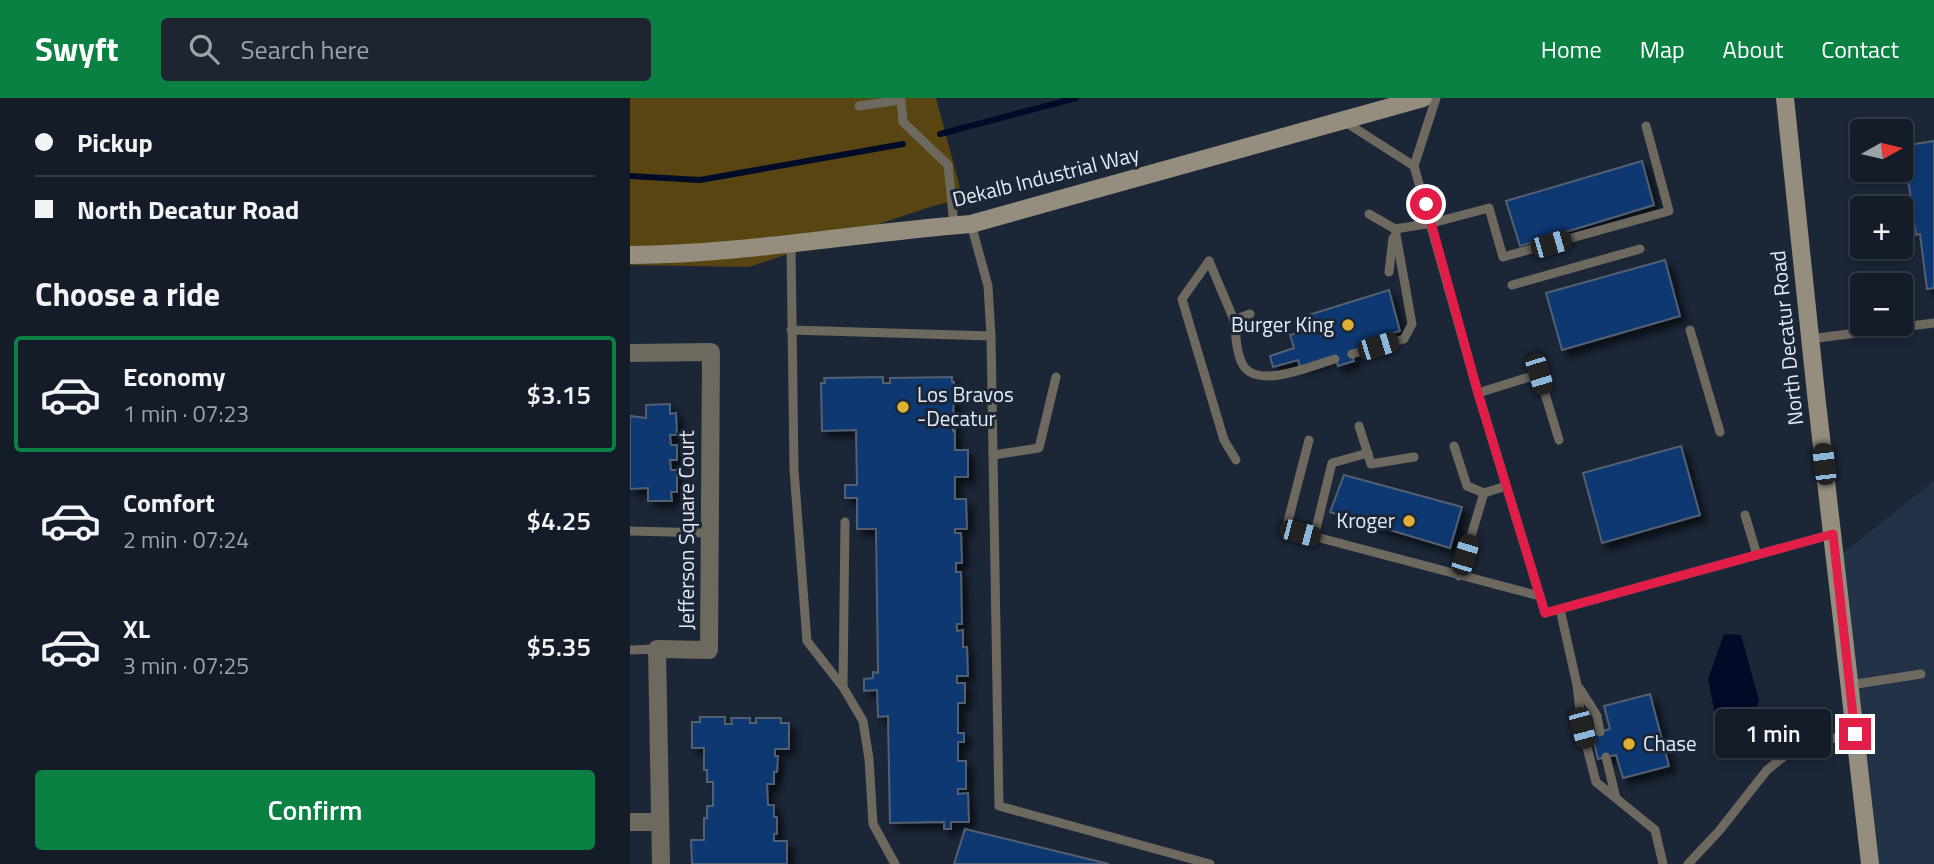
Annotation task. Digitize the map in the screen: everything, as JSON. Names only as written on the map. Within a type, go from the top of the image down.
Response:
[{"type":"main road","name":"Dekalb Industrial Way","points":[[630,255],[791,245],[962,224],[1342,120],[1393,102],[1423,98]]},
{"type":"main road","name":"North Decatur Road","points":[[1786,98],[1810,340],[1870,864]]},
{"type":"street","name":"Jefferson Square Court","points":[[630,353],[711,352],[709,650],[657,649],[661,864]]},
{"type":"street","points":[[630,822],[659,822]]},
{"type":"lane","points":[[1436,98],[1414,166],[1478,393],[1545,613],[1833,534]]},
{"type":"lane","points":[[859,106],[901,100],[903,122],[948,165],[962,224],[988,286],[999,806],[1210,864]]},
{"type":"lane","points":[[1342,120],[1414,166]]},
{"type":"lane","points":[[1369,214],[1395,229],[1432,223],[1489,208],[1503,257],[1669,211],[1646,126]]},
{"type":"lane","points":[[1389,271],[1395,229]]},
{"type":"lane","points":[[1352,354],[1404,338],[1412,324],[1395,229]]},
{"type":"lane","points":[[791,245],[794,470],[807,641],[844,687],[863,721],[869,759],[873,824],[895,864]]},
{"type":"lane","points":[[1511,285],[1640,248]]},
{"type":"lane","points":[[1236,460],[1224,440],[1182,299],[1209,261],[1234,320],[1244,367],[1255,376],[1271,377],[1335,359]]},
{"type":"lane","points":[[1234,320],[1250,314]]},
{"type":"lane","points":[[1810,340],[1934,323]]},
{"type":"lane","points":[[791,330],[991,335]]},
{"type":"lane","points":[[1689,330],[1720,432]]},
{"type":"lane","points":[[1478,393],[1539,374],[1559,440]]},
{"type":"lane","points":[[993,456],[1039,448],[1056,377]]},
{"type":"lane","points":[[1359,426],[1371,464],[1414,457]]},
{"type":"lane","points":[[1309,440],[1286,529],[1540,596]]},
{"type":"lane","points":[[1454,446],[1467,486],[1484,493],[1506,486]]},
{"type":"lane","points":[[1314,537],[1332,463],[1368,453]]},
{"type":"lane","points":[[1459,576],[1484,493]]},
{"type":"lane","points":[[1745,515],[1757,555]]},
{"type":"lane","points":[[844,687],[845,522]]},
{"type":"lane","points":[[630,531],[709,533]]},
{"type":"lane","points":[[1560,609],[1577,685],[1582,728],[1596,782],[1655,830],[1663,864]]},
{"type":"lane","points":[[630,650],[657,649]]},
{"type":"lane","points":[[1850,685],[1921,674]]},
{"type":"lane","points":[[1577,685],[1597,716],[1600,732]]},
{"type":"lane","points":[[1688,864],[1719,831],[1767,770],[1787,754],[1814,742],[1855,734]]},
{"type":"lane","points":[[1606,757],[1616,798]]},
{"type":"shaded area","points":[[630,98],[936,98],[963,199],[933,206],[749,267],[630,265]]},
{"type":"shaded area","points":[[1934,481],[1934,864],[1872,864],[1840,555]]},
{"type":"shaded area","points":[[1724,634],[1741,635],[1759,700],[1749,737],[1735,752],[1720,740],[1708,679]]},
{"type":"building","points":[[1934,141],[1934,288],[1927,289],[1920,234],[1916,235],[1913,196],[1910,196],[1908,182],[1913,182],[1915,144]]},
{"type":"building","points":[[1642,161],[1654,205],[1520,246],[1506,201]]},
{"type":"building","points":[[1665,260],[1680,316],[1562,350],[1546,293]]},
{"type":"building","name":"Burger King","points":[[1389,290],[1400,331],[1382,336],[1384,342],[1351,352],[1354,361],[1338,366],[1335,357],[1300,367],[1298,360],[1273,367],[1270,356],[1294,348],[1290,335],[1300,332],[1296,319]]},
{"type":"building","points":[[883,377],[883,383],[890,383],[890,378],[952,377],[955,450],[968,450],[968,477],[955,477],[955,499],[966,499],[967,529],[955,529],[955,533],[961,533],[962,563],[956,563],[956,572],[961,572],[962,624],[957,624],[957,631],[963,630],[963,647],[967,647],[968,676],[957,676],[957,683],[965,683],[965,703],[958,703],[958,733],[964,733],[964,742],[958,742],[958,761],[966,761],[966,789],[958,789],[958,794],[968,793],[969,822],[951,822],[951,829],[944,829],[944,822],[890,823],[888,716],[878,717],[877,690],[864,691],[864,679],[873,678],[873,672],[878,673],[876,529],[857,529],[857,498],[845,498],[845,485],[857,485],[856,430],[822,431],[821,383],[825,383],[824,378]]},
{"type":"building","points":[[670,404],[670,414],[676,413],[677,435],[670,435],[671,445],[677,445],[677,460],[670,460],[671,470],[677,470],[677,492],[671,492],[672,501],[648,501],[648,488],[630,489],[630,416],[646,418],[646,405]]},
{"type":"building","points":[[1681,446],[1700,515],[1602,543],[1583,473]]},
{"type":"building","points":[[1344,475],[1462,507],[1450,548],[1330,512]]},
{"type":"building","name":"Chase","points":[[1650,694],[1669,766],[1623,778],[1616,755],[1598,759],[1592,734],[1610,729],[1604,706]]},
{"type":"building","points":[[700,717],[725,717],[725,724],[732,724],[731,718],[750,718],[750,723],[756,723],[756,718],[781,718],[781,723],[789,723],[789,749],[775,749],[775,756],[778,756],[777,772],[774,772],[774,784],[767,784],[768,805],[774,805],[774,817],[777,817],[777,834],[774,834],[774,841],[787,841],[787,864],[692,864],[691,840],[704,840],[707,806],[713,806],[713,782],[707,782],[704,748],[692,748],[692,722],[700,722]]},
{"type":"building","points":[[965,829],[1109,864],[954,864]]},
{"type":"waterway","points":[[940,134],[1076,98]]},
{"type":"waterway","points":[[630,176],[700,180],[903,144]]},
{"type":"place","name":"Burger King","points":[[1348,325]]},
{"type":"place","name":"Los Bravos -Decatur","points":[[903,407]]},
{"type":"place","name":"Kroger","points":[[1409,521]]},
{"type":"place","name":"Chase","points":[[1629,744]]},
{"type":"route","points":[[1426,204],[1478,393],[1545,613],[1833,534],[1855,734]]}]
